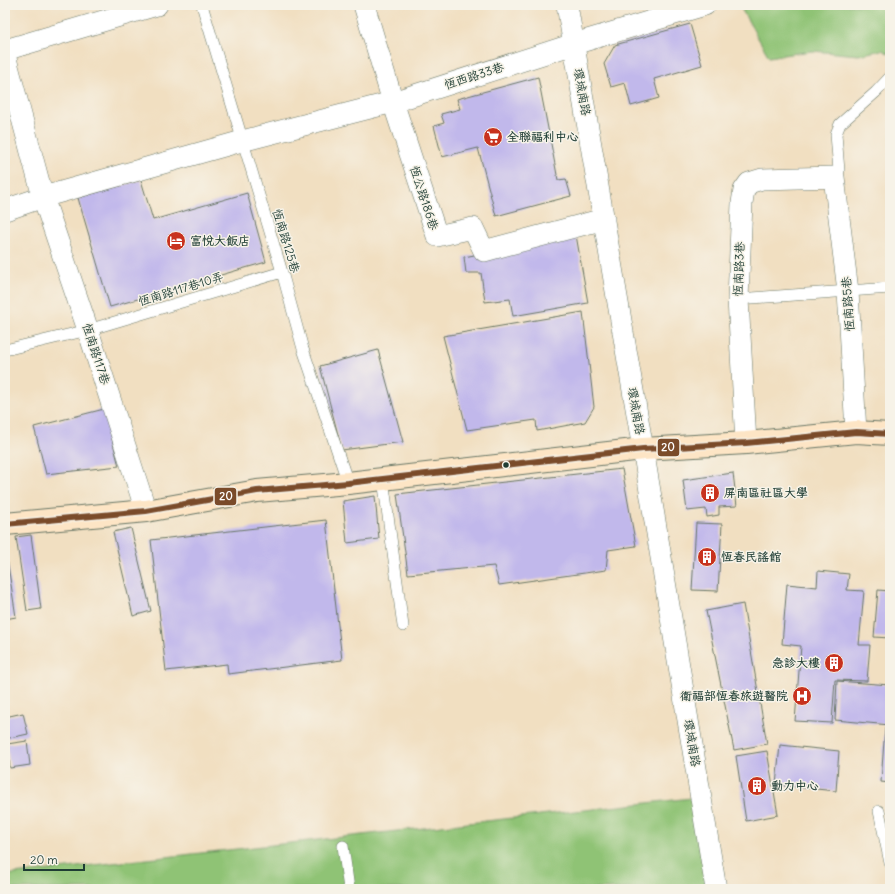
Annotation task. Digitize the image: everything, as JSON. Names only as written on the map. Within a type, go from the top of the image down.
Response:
[{"type":"street","points":[[5,50],[157,5]]},
{"type":"street","name":"恆公路186巷","points":[[364,5],[436,236],[473,228],[484,251],[604,219]]},
{"type":"street","name":"環城南路","points":[[567,5],[716,889]]},
{"type":"street","name":"恆西路33巷","points":[[242,141],[393,102],[574,44],[705,5]]},
{"type":"street","name":"恆南路117巷","points":[[5,56],[44,197],[146,511]]},
{"type":"street","points":[[5,210],[44,197],[242,141]]},
{"type":"street","name":"恆南路5巷","points":[[834,177],[848,291],[856,432]]},
{"type":"street","name":"恆南路3巷","points":[[746,443],[738,299],[742,203],[744,190],[749,183],[762,180],[834,177]]},
{"type":"street","points":[[5,524],[146,511],[257,491],[348,483],[643,449],[746,443],[856,432],[890,434]]},
{"type":"lane","name":"恆南路125巷","points":[[202,5],[282,272],[303,349],[348,483]]},
{"type":"lane","points":[[834,177],[839,171],[836,134],[840,124],[876,92],[890,77]]},
{"type":"lane","name":"恆南路117巷10弄","points":[[5,350],[88,330],[282,272]]},
{"type":"lane","points":[[738,299],[890,288]]},
{"type":"lane","points":[[383,479],[403,626]]},
{"type":"lane","points":[[879,810],[890,863]]},
{"type":"lane","points":[[343,846],[349,889]]},
{"type":"green space","points":[[739,5],[890,5],[890,54],[882,50],[859,55],[812,51],[769,57]]},
{"type":"green space","points":[[700,797],[713,889],[5,889],[5,875]]},
{"type":"building","points":[[690,24],[702,65],[654,79],[659,98],[631,106],[625,83],[611,87],[604,64],[615,45]]},
{"type":"building","name":"全聯福利中心","points":[[538,77],[558,180],[566,179],[571,196],[496,216],[478,148],[442,157],[434,126],[444,123],[441,114],[460,109],[457,99]]},
{"type":"building","name":"富悅大飯店","points":[[141,180],[153,220],[247,193],[266,262],[110,307],[78,198]]},
{"type":"building","points":[[576,235],[588,303],[513,316],[510,299],[485,302],[481,273],[466,273],[464,257]]},
{"type":"building","points":[[583,312],[594,407],[585,422],[537,431],[536,420],[467,430],[443,336]]},
{"type":"building","points":[[378,350],[403,442],[342,450],[320,366]]},
{"type":"building","points":[[104,409],[119,466],[46,474],[34,427]]},
{"type":"building","points":[[622,469],[636,546],[608,550],[606,570],[499,585],[494,566],[408,574],[397,494]]},
{"type":"building","name":"屏南區社區大學","points":[[733,473],[737,506],[719,507],[719,515],[707,517],[706,509],[687,511],[683,480]]},
{"type":"building","points":[[375,496],[379,539],[347,543],[343,501]]},
{"type":"building","points":[[326,520],[342,660],[228,674],[227,664],[166,671],[151,540]]},
{"type":"building","name":"恆春民謠館","points":[[696,523],[722,524],[718,591],[692,590]]},
{"type":"building","points":[[131,528],[151,611],[133,616],[113,532]]},
{"type":"building","points":[[31,535],[41,609],[27,611],[16,537]]},
{"type":"building","points":[[5,552],[16,617],[5,619]]},
{"type":"building","name":"急診大樓","points":[[818,571],[849,574],[847,590],[864,591],[859,645],[870,645],[867,681],[835,680],[832,723],[795,721],[801,646],[782,644],[787,584],[817,587]]},
{"type":"building","points":[[878,590],[890,591],[890,638],[874,637]]},
{"type":"building","points":[[743,604],[767,744],[734,750],[706,611]]},
{"type":"building","points":[[837,681],[890,685],[890,725],[835,720]]},
{"type":"building","points":[[23,713],[28,734],[5,739],[5,717]]},
{"type":"building","points":[[885,728],[890,728],[890,783],[881,782]]},
{"type":"building","points":[[27,741],[30,765],[10,768],[7,744]]},
{"type":"building","points":[[780,745],[839,751],[836,791],[776,785]]},
{"type":"building","name":"動力中心","points":[[767,751],[778,815],[746,821],[736,756]]},
{"type":"transit line","name":"20","points":[[5,524],[146,511],[257,491],[348,483],[643,449],[746,443],[856,432],[890,434]]},
{"type":"place","name":"全聯福利中心","points":[[493,137]]},
{"type":"place","name":"富悅大飯店","points":[[176,241]]},
{"type":"place","name":"屏南區社區大學","points":[[710,493]]},
{"type":"place","name":"恆春民謠館","points":[[707,557]]},
{"type":"place","name":"急診大樓","points":[[834,663]]},
{"type":"place","name":"衛福部恆春旅遊醫院","points":[[802,696]]},
{"type":"place","name":"動力中心","points":[[757,786]]}]
